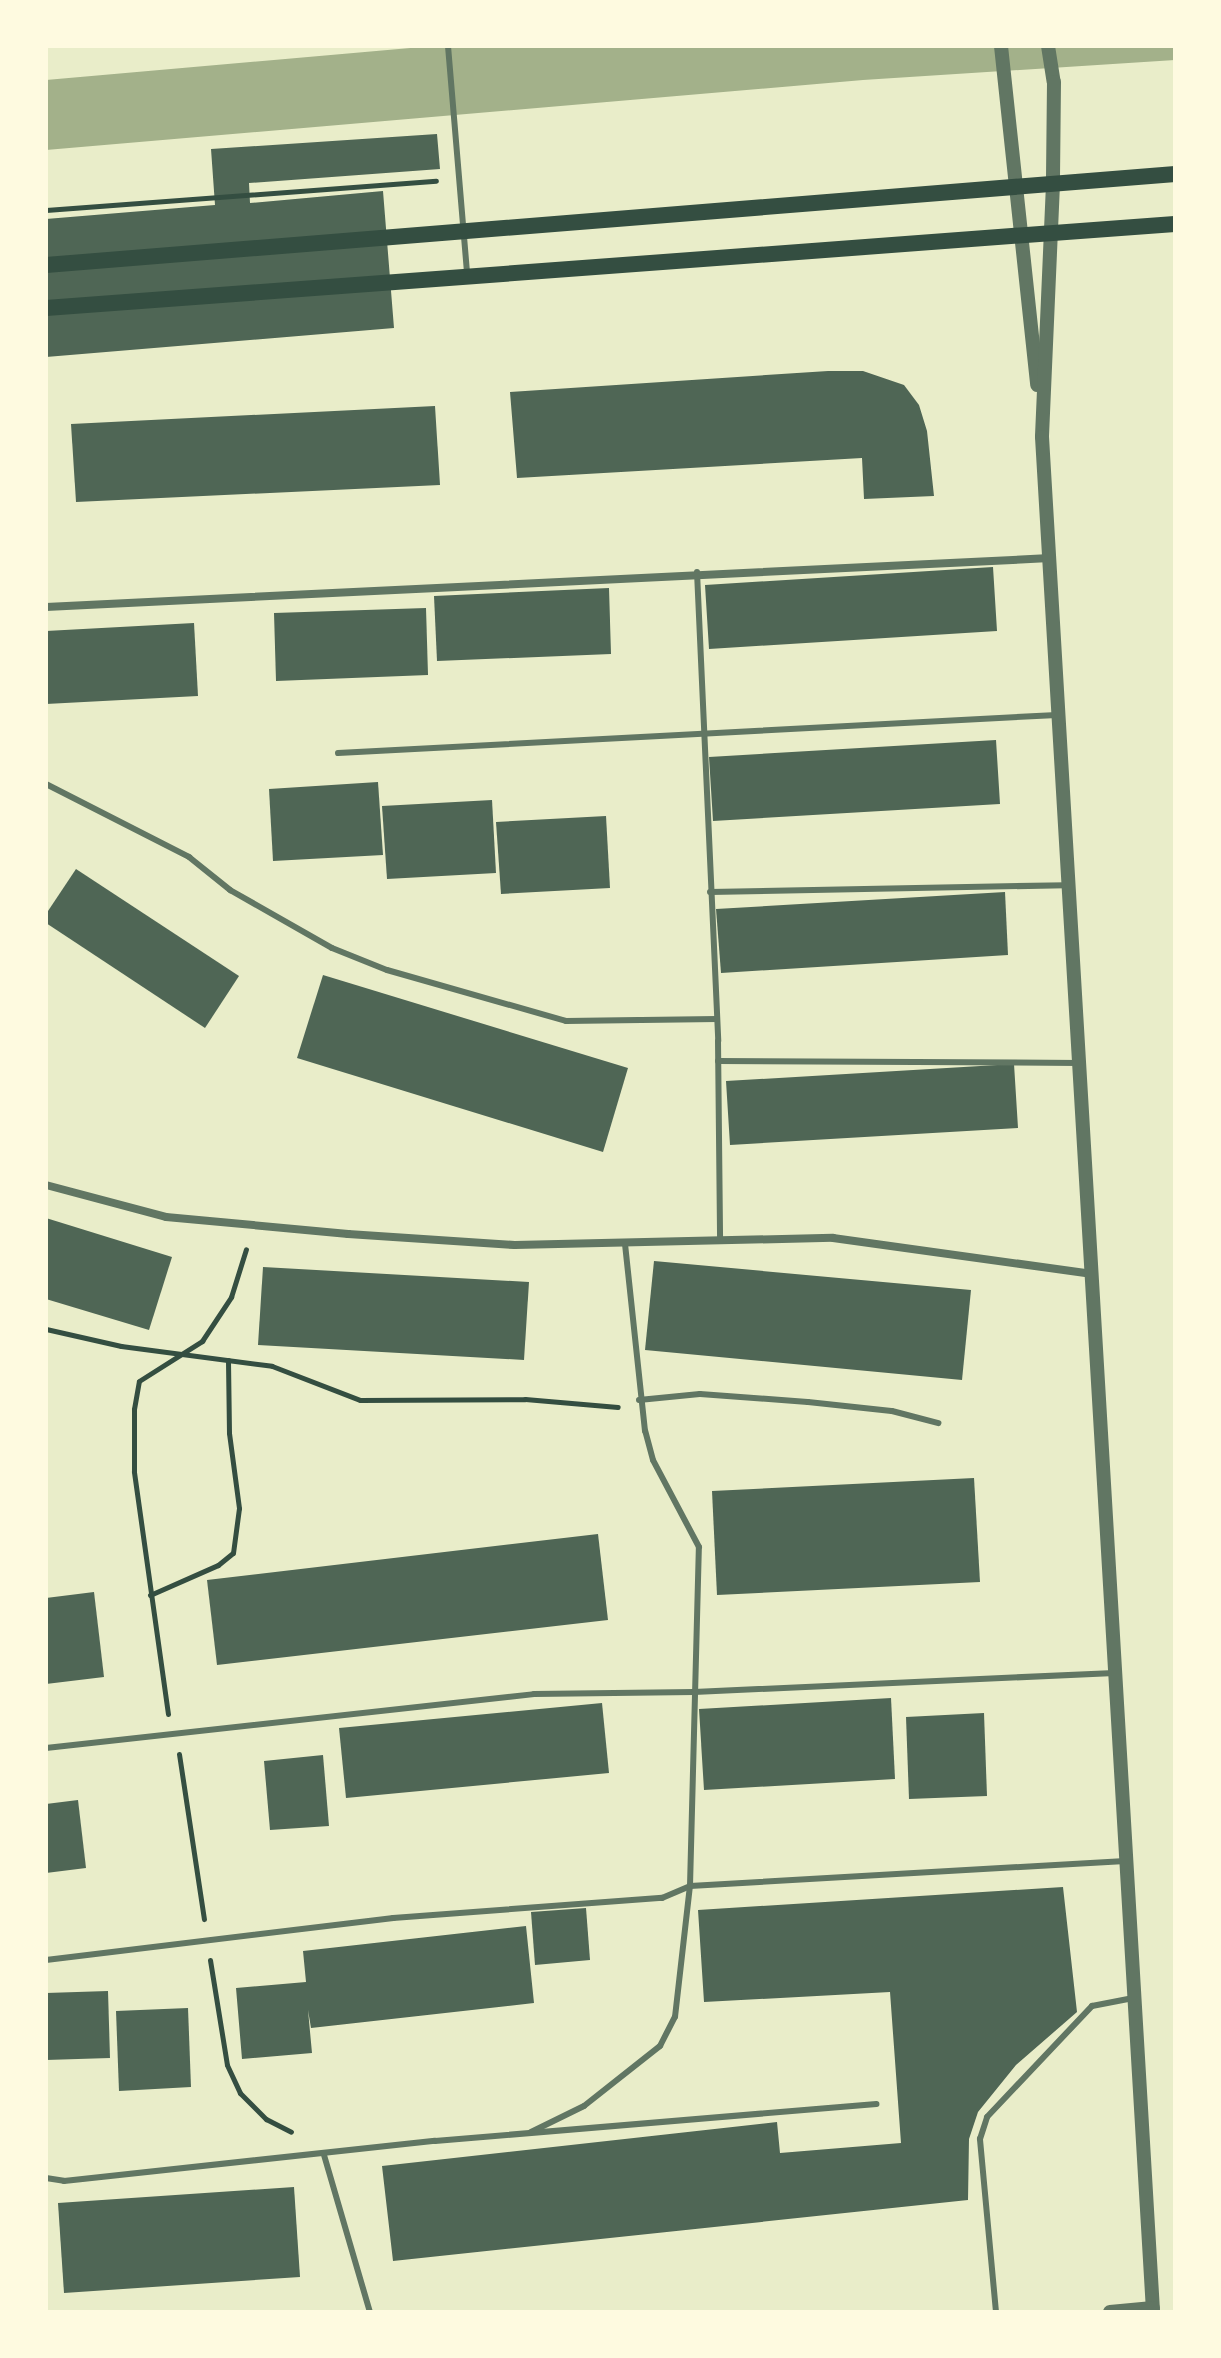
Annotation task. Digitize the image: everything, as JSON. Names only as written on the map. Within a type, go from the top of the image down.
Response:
[{"type":"main road","points":[[46,265],[1175,174]]},
{"type":"main road","points":[[46,308],[1175,224]]},
{"type":"street","points":[[1001,46],[1042,437],[1153,2310],[1110,2312]]},
{"type":"street","points":[[1042,437],[1053,184],[1054,82],[1048,46]]},
{"type":"street","points":[[46,607],[697,572],[1050,558]]},
{"type":"street","points":[[46,1185],[166,1217],[253,1225],[515,1245],[833,1238],[1094,1274]]},
{"type":"lane","points":[[448,46],[467,277]]},
{"type":"lane","points":[[697,572],[717,1019],[720,1241]]},
{"type":"lane","points":[[338,753],[1057,715]]},
{"type":"lane","points":[[46,784],[189,857],[230,890],[332,948],[387,970],[566,1021],[717,1019]]},
{"type":"lane","points":[[710,892],[1070,884]]},
{"type":"lane","points":[[718,1061],[1079,1063]]},
{"type":"lane","points":[[528,2133],[584,2106],[660,2046],[675,2017],[690,1886],[699,1547],[653,1460],[639,1400],[625,1243]]},
{"type":"lane","points":[[639,1400],[700,1394],[808,1402],[892,1411],[938,1423]]},
{"type":"lane","points":[[46,1748],[534,1694],[694,1692],[1115,1673]]},
{"type":"lane","points":[[46,1960],[393,1918],[662,1898],[690,1886],[1125,1861]]},
{"type":"lane","points":[[996,2312],[980,2139],[987,2117],[1092,2006],[1133,1998]]},
{"type":"lane","points":[[47,2179],[528,2133],[876,2104]]},
{"type":"lane","points":[[320,2155],[370,2312]]},
{"type":"path","points":[[46,210],[459,179]]},
{"type":"path","points":[[253,1225],[231,1297],[202,1341],[139,1381],[134,1409],[134,1471],[165,1707],[176,1734],[227,2065],[240,2093],[320,2155]]},
{"type":"path","points":[[46,1329],[183,1354],[272,1366],[360,1400],[390,1404],[525,1399],[618,1407],[639,1400]]},
{"type":"path","points":[[150,1595],[218,1565],[233,1553],[239,1508],[229,1433],[228,1360]]},
{"type":"shaded area","points":[[433,46],[1175,46],[1175,60],[863,80],[46,150],[46,80]]},
{"type":"building","points":[[437,134],[440,169],[249,183],[250,203],[383,191],[394,328],[46,357],[46,219],[215,205],[211,149]]},
{"type":"building","points":[[863,371],[904,385],[919,405],[927,431],[934,496],[864,499],[862,458],[517,478],[510,392]]},
{"type":"building","points":[[435,406],[440,485],[76,502],[71,424]]},
{"type":"building","points":[[993,567],[997,631],[709,649],[705,585]]},
{"type":"building","points":[[609,588],[611,654],[437,661],[434,596]]},
{"type":"building","points":[[426,608],[428,675],[276,681],[274,613]]},
{"type":"building","points":[[194,623],[198,696],[46,704],[46,631]]},
{"type":"building","points":[[996,740],[1000,804],[713,821],[709,757]]},
{"type":"building","points":[[378,782],[383,855],[273,861],[269,789]]},
{"type":"building","points":[[492,800],[496,873],[387,879],[382,806]]},
{"type":"building","points":[[606,816],[610,888],[501,894],[496,822]]},
{"type":"building","points":[[76,869],[239,976],[205,1028],[46,923],[46,914]]},
{"type":"building","points":[[1005,892],[1008,955],[721,973],[716,909]]},
{"type":"building","points":[[323,975],[628,1068],[603,1152],[297,1058]]},
{"type":"building","points":[[1014,1064],[1018,1128],[730,1145],[726,1081]]},
{"type":"building","points":[[46,1218],[172,1257],[149,1330],[46,1299]]},
{"type":"building","points":[[654,1261],[971,1290],[962,1380],[645,1350]]},
{"type":"building","points":[[263,1267],[529,1282],[524,1360],[258,1345]]},
{"type":"building","points":[[974,1478],[980,1582],[717,1595],[712,1491]]},
{"type":"building","points":[[598,1534],[608,1620],[217,1665],[207,1580]]},
{"type":"building","points":[[94,1592],[104,1677],[46,1684],[46,1598]]},
{"type":"building","points":[[891,1698],[895,1779],[704,1790],[699,1709]]},
{"type":"building","points":[[602,1703],[609,1773],[346,1798],[339,1728]]},
{"type":"building","points":[[984,1713],[987,1796],[909,1799],[906,1717]]},
{"type":"building","points":[[323,1755],[329,1826],[270,1830],[264,1761]]},
{"type":"building","points":[[78,1800],[86,1868],[46,1873],[46,1804]]},
{"type":"building","points":[[1063,1887],[1077,2012],[1016,2065],[978,2112],[969,2139],[968,2200],[393,2261],[382,2166],[777,2122],[780,2153],[901,2143],[890,1992],[704,2002],[698,1910]]},
{"type":"building","points":[[586,1908],[590,1960],[535,1965],[531,1912]]},
{"type":"building","points":[[526,1926],[534,2003],[311,2028],[308,2010],[312,2053],[242,2059],[236,1988],[306,1982],[303,1951]]},
{"type":"building","points":[[108,1991],[110,2058],[46,2060],[46,1993]]},
{"type":"building","points":[[188,2008],[191,2087],[119,2091],[116,2011]]},
{"type":"building","points":[[294,2187],[300,2277],[64,2293],[58,2203]]}]
